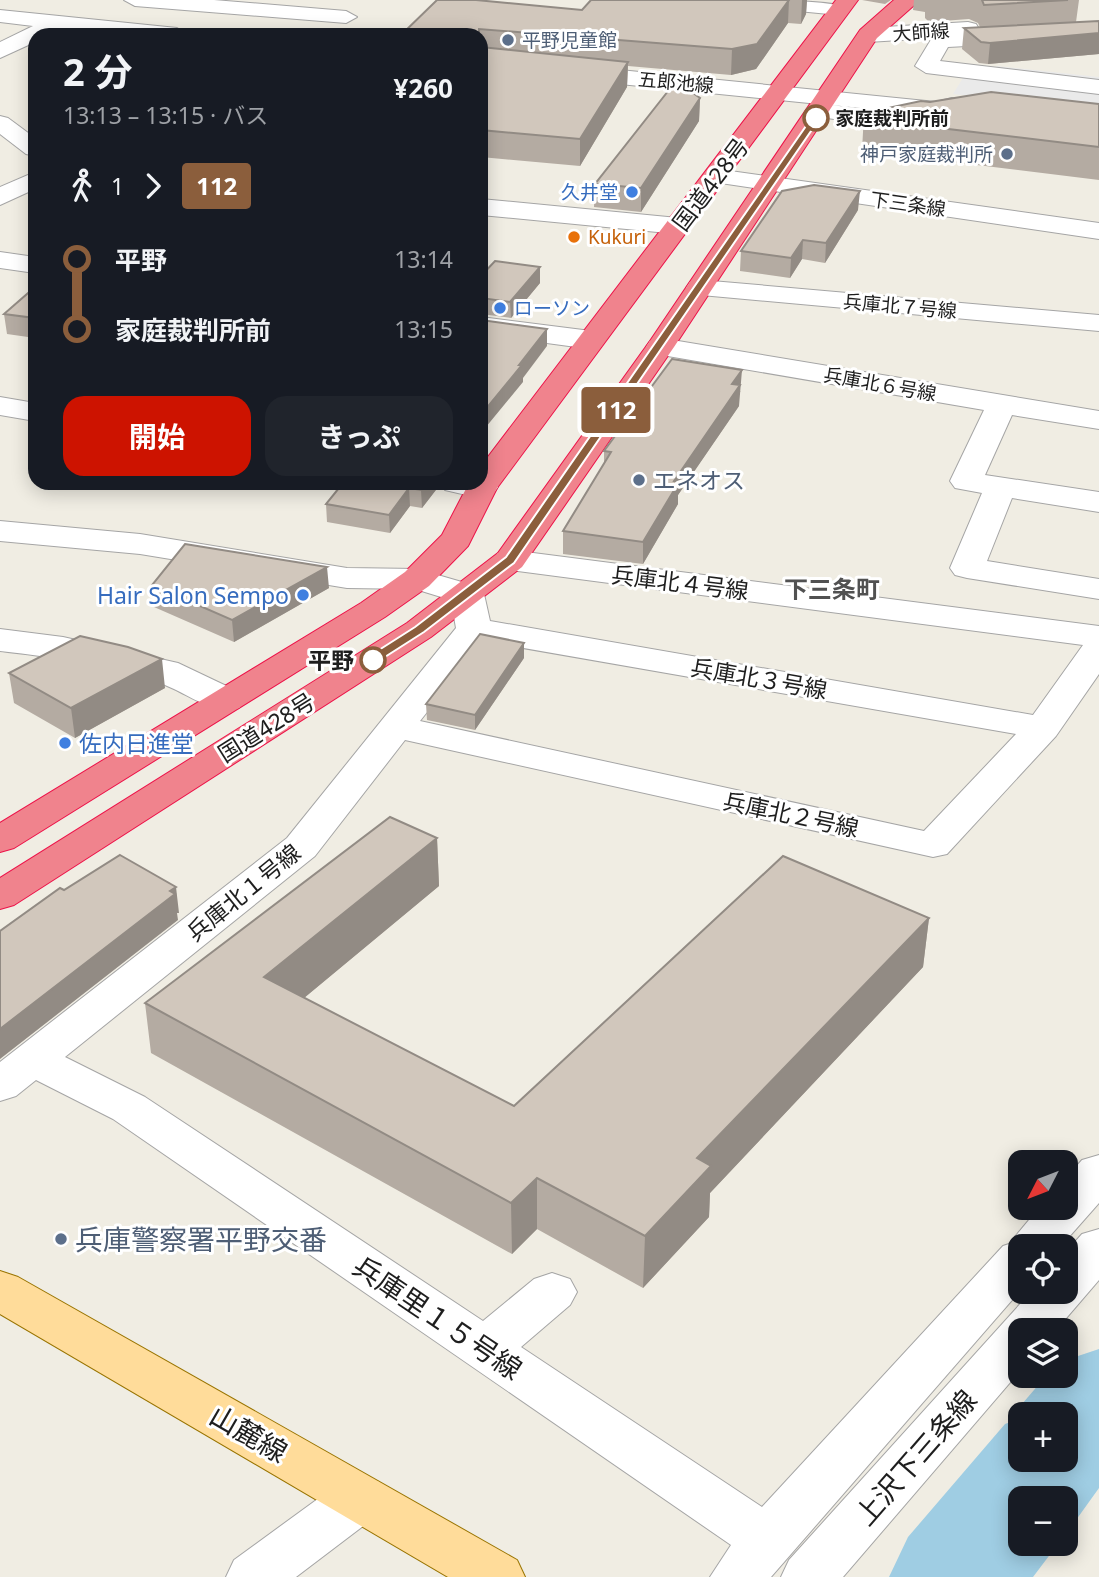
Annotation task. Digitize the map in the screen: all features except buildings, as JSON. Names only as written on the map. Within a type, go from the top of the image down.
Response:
[{"type":"highway","name":"国道428号","points":[[0,896],[419,630],[471,611],[660,347],[825,105],[868,35],[890,12],[909,0]]},
{"type":"highway","name":"国道428号","points":[[488,462],[591,340],[843,4]]},
{"type":"highway","name":"国道428号","points":[[0,840],[417,579],[456,539],[468,490]]},
{"type":"main road","name":"山麓線","points":[[0,1290],[497,1577]]},
{"type":"street","points":[[135,0],[346,17]]},
{"type":"street","points":[[334,28],[363,0]]},
{"type":"street","points":[[748,0],[843,4]]},
{"type":"street","points":[[52,28],[89,5]]},
{"type":"street","points":[[0,16],[31,28]]},
{"type":"street","points":[[1097,26],[942,41],[926,66],[1099,87]]},
{"type":"street","name":"大師線","points":[[868,35],[1097,26]]},
{"type":"street","points":[[4,60],[28,44]]},
{"type":"street","name":"五郎池線","points":[[488,64],[778,92],[825,105],[936,109],[949,105],[970,113]]},
{"type":"street","points":[[1099,94],[1094,107],[1099,108]]},
{"type":"street","points":[[0,123],[28,144]]},
{"type":"street","name":"下三条線","points":[[716,176],[1099,231]]},
{"type":"street","points":[[0,197],[28,183]]},
{"type":"street","points":[[488,208],[678,226]]},
{"type":"street","points":[[0,260],[28,264]]},
{"type":"street","name":"兵庫北７号線","points":[[700,288],[1099,323]]},
{"type":"street","points":[[488,327],[591,340]]},
{"type":"street","name":"兵庫北６号線","points":[[660,347],[1099,420]]},
{"type":"street","points":[[1002,404],[966,481],[1099,502]]},
{"type":"street","points":[[0,406],[28,411]]},
{"type":"street","points":[[1001,487],[967,568],[1099,589]]},
{"type":"street","name":"兵庫北３号線","points":[[0,531],[140,544],[347,578],[417,579],[471,611],[1043,728]]},
{"type":"street","name":"兵庫北４号線","points":[[510,560],[1099,637]]},
{"type":"street","name":"兵庫北１号線","points":[[16,1072],[301,847],[397,727],[471,611]]},
{"type":"street","points":[[0,640],[63,648],[165,671],[226,700]]},
{"type":"street","name":"兵庫北２号線","points":[[397,727],[933,845],[1043,728],[1099,648]]},
{"type":"street","name":"兵庫里１５号線","points":[[16,1072],[130,1108],[484,1349],[753,1558]]},
{"type":"street","points":[[1043,1234],[1099,1172]]},
{"type":"street","points":[[1078,1271],[1099,1247]]},
{"type":"street","points":[[753,1558],[1008,1272]]},
{"type":"street","points":[[484,1349],[552,1292]]},
{"type":"street","points":[[1037,1318],[1049,1304]]},
{"type":"street","name":"上沢下三条線","points":[[809,1577],[1008,1351]]},
{"type":"street","points":[[254,1577],[360,1498]]},
{"type":"shaded area","points":[[997,66],[1099,77],[1099,126],[1019,102],[953,94],[966,73],[991,76]]},
{"type":"waterway","points":[[1078,1425],[1099,1398]]},
{"type":"waterway","points":[[955,1577],[1040,1472]]},
{"type":"bus line","name":"112","points":[[373,660],[467,594],[510,560],[524,543],[816,118]]},
{"type":"place","name":"平野児童館","points":[[508,40]]},
{"type":"place","name":"家庭裁判所前","points":[[816,118]]},
{"type":"place","name":"神戸家庭裁判所","points":[[1007,154]]},
{"type":"place","name":"久井堂","points":[[632,192]]},
{"type":"place","name":"Kukuri","points":[[574,237]]},
{"type":"place","name":"ローソン","points":[[500,308]]},
{"type":"place","name":"エネオス","points":[[639,480]]},
{"type":"place","name":"Hair Salon Sempo","points":[[303,595]]},
{"type":"place","name":"平野","points":[[373,660]]},
{"type":"place","name":"佐内日進堂","points":[[65,743]]},
{"type":"place","name":"兵庫警察署平野交番","points":[[61,1239]]},
{"type":"district","name":"下三条町","points":[[832,588]]}]
